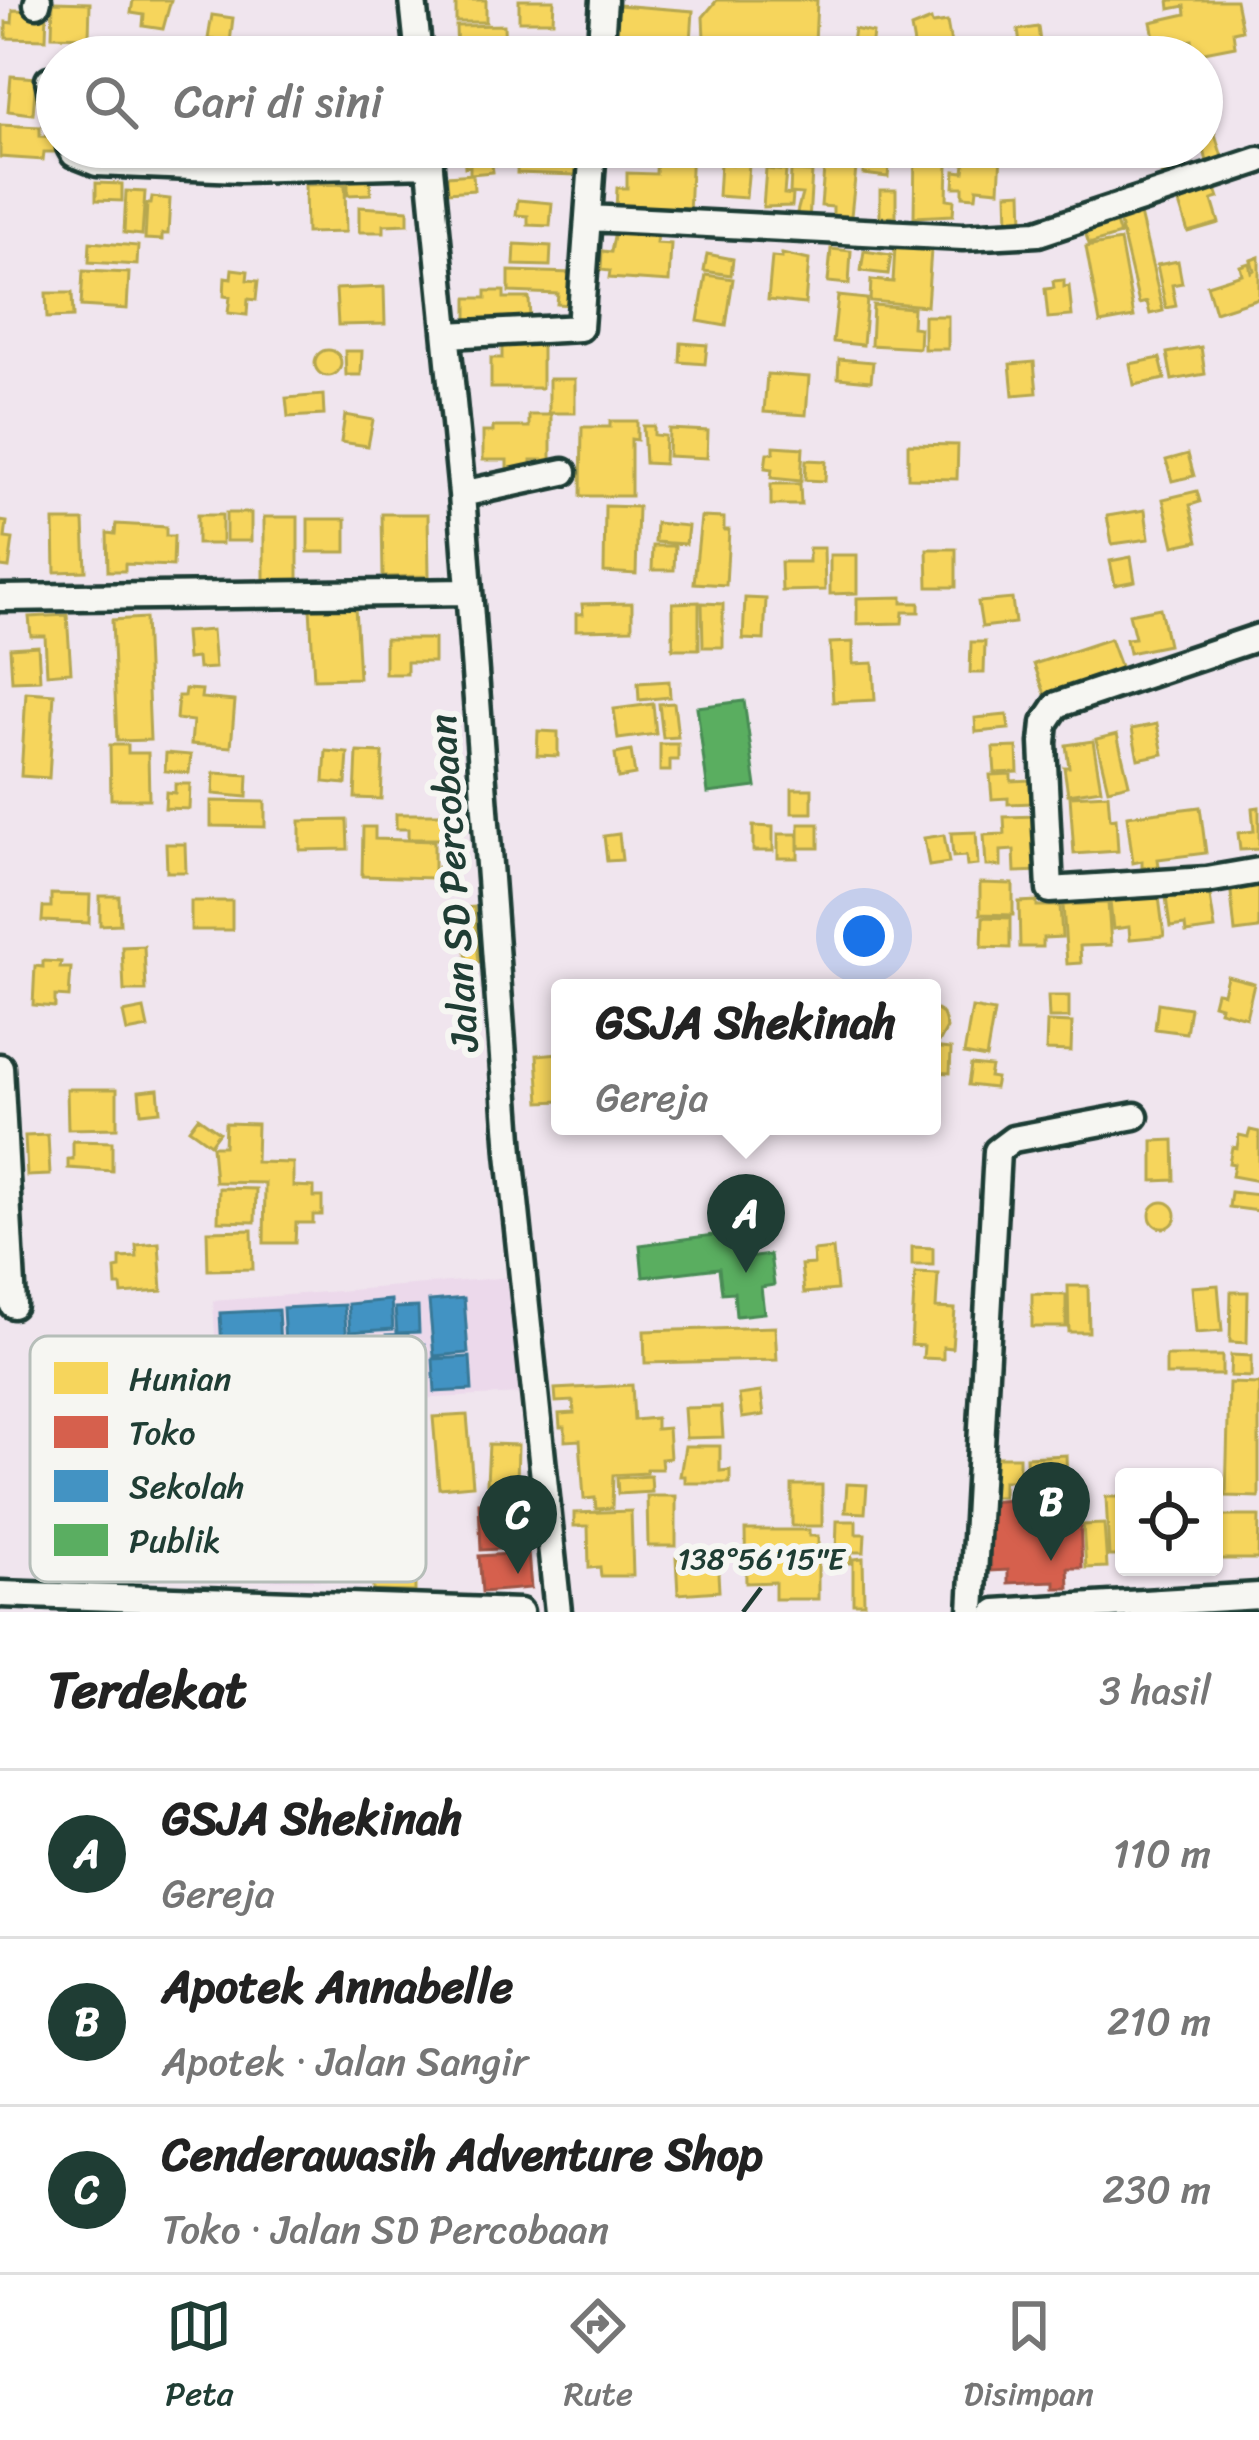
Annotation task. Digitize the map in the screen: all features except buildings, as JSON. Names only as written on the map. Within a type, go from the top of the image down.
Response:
[{"type":"street","points":[[413,0],[417,36]]},
{"type":"street","points":[[601,36],[604,0]]},
{"type":"street","points":[[588,218],[963,237],[1038,233],[1259,160]]},
{"type":"street","points":[[216,168],[254,168]]},
{"type":"street","name":"Jalan SD Percobaan","points":[[430,168],[462,494],[510,1154],[558,1612]]},
{"type":"street","points":[[448,335],[580,328],[592,168]]},
{"type":"street","points":[[462,494],[564,472]]},
{"type":"street","points":[[0,598],[469,592]]},
{"type":"street","points":[[1259,638],[1057,705],[1045,723],[1043,742],[1050,890],[1207,880],[1259,871]]},
{"type":"street","points":[[0,1067],[14,1305]]},
{"type":"street","points":[[972,1612],[998,1151],[1013,1139],[1135,1116]]},
{"type":"street","points":[[0,1594],[520,1612]]},
{"type":"street","points":[[996,1612],[1161,1607],[1259,1596]]},
{"type":"shaded area","points":[[511,1277],[523,1394],[426,1398],[426,1336],[215,1336],[213,1301]]},
{"type":"place","name":"GSJA Shekinah","points":[[746,1273]]},
{"type":"place","name":"Apotek Annabelle","points":[[1051,1561]]},
{"type":"place","name":"Cenderawasih Adventure Shop","points":[[518,1574]]}]
